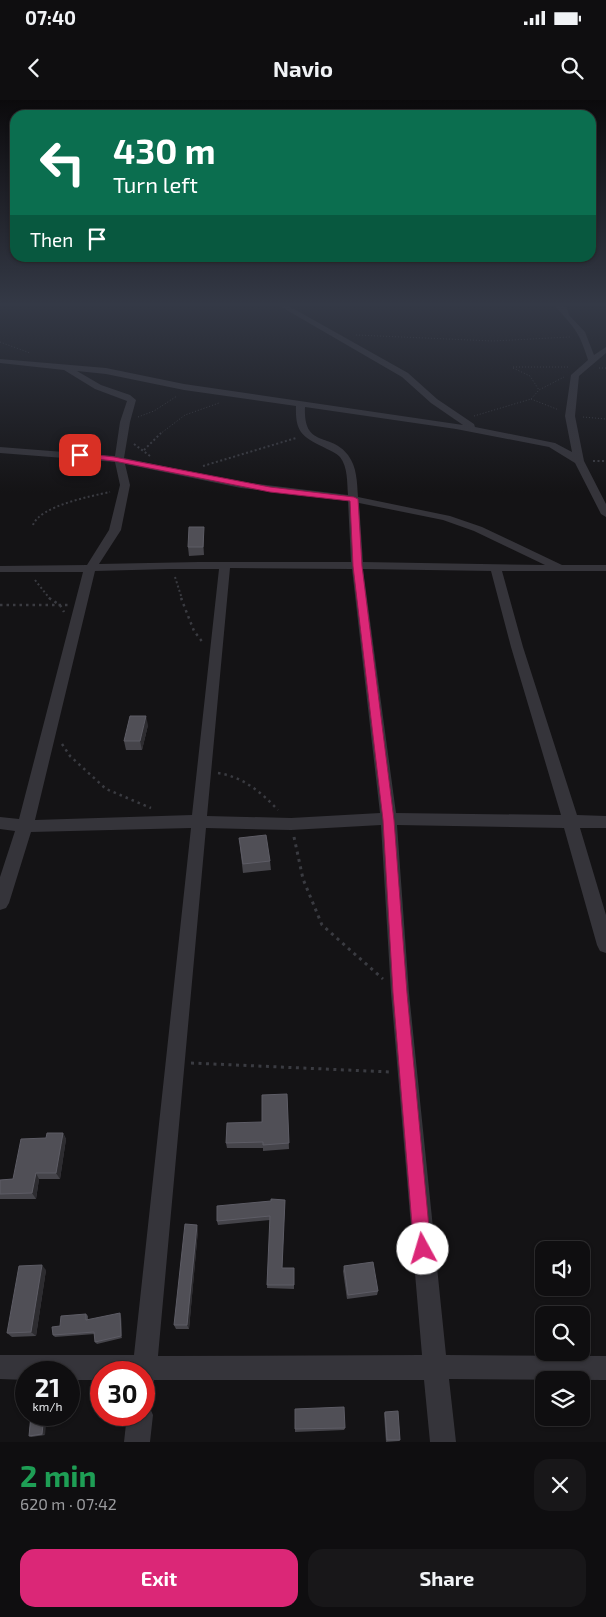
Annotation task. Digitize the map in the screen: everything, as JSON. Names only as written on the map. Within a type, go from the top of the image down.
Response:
[{"type":"street","points":[[62,368],[106,371],[192,388],[456,426],[552,445],[578,461]]},
{"type":"street","points":[[0,903],[26,826],[90,569],[114,530],[125,485],[119,460],[125,422],[132,400],[129,396],[109,392],[96,386],[66,368]]},
{"type":"street","points":[[392,368],[405,375],[434,401],[480,432]]},
{"type":"street","points":[[580,368],[574,375],[570,416],[578,461],[606,514]]},
{"type":"street","points":[[301,404],[302,428],[307,435],[332,447],[343,455],[352,477],[357,566],[388,820],[407,1073],[443,1442]]},
{"type":"street","points":[[0,450],[80,455],[119,460],[270,490],[354,499],[446,518],[478,529],[561,568]]},
{"type":"street","points":[[145,1361],[199,823],[202,771],[225,564]]},
{"type":"street","points":[[0,569],[90,569],[225,564],[496,569],[606,568]]},
{"type":"street","points":[[496,569],[517,647],[571,821],[606,945]]},
{"type":"street","points":[[0,824],[26,826],[175,821],[291,824],[388,820],[606,822]]},
{"type":"street","points":[[155,1372],[435,1366],[606,1368]]},
{"type":"street","points":[[0,1367],[90,1370]]},
{"type":"street","points":[[137,1442],[139,1426]]},
{"type":"path","points":[[514,368],[530,376],[539,390]]},
{"type":"path","points":[[575,368],[580,368]]},
{"type":"path","points":[[460,420],[530,399],[539,390],[580,368]]},
{"type":"path","points":[[125,422],[154,411],[192,388]]},
{"type":"path","points":[[144,450],[167,425],[182,415],[223,402]]},
{"type":"path","points":[[182,474],[241,454],[307,435]]},
{"type":"path","points":[[122,437],[144,450],[165,470]]},
{"type":"path","points":[[33,525],[35,520],[55,508],[75,500],[103,494],[125,485]]},
{"type":"path","points":[[172,566],[187,613],[200,641],[215,653]]},
{"type":"path","points":[[26,569],[52,601],[60,605],[76,628]]},
{"type":"path","points":[[0,604],[81,605]]},
{"type":"path","points":[[51,729],[70,756],[106,789],[144,804],[175,821]]},
{"type":"path","points":[[202,771],[231,774],[264,796],[291,824],[303,879],[322,925],[400,993]]},
{"type":"path","points":[[175,1062],[407,1073]]},
{"type":"building","points":[[189,527],[204,527],[203,547],[188,547]]},
{"type":"building","points":[[130,716],[146,716],[140,741],[124,741]]},
{"type":"building","points":[[266,835],[270,861],[243,864],[239,838]]},
{"type":"building","points":[[287,1094],[289,1143],[263,1145],[263,1142],[226,1143],[227,1123],[262,1122],[262,1095]]},
{"type":"building","points":[[47,1133],[63,1133],[56,1173],[36,1173],[32,1193],[0,1194],[0,1180],[13,1179],[21,1139],[46,1138]]},
{"type":"building","points":[[271,1199],[285,1200],[282,1268],[294,1268],[294,1285],[267,1285],[270,1216],[217,1221],[217,1206],[271,1201]]},
{"type":"building","points":[[185,1224],[197,1225],[187,1325],[174,1325]]},
{"type":"building","points":[[373,1262],[378,1291],[348,1295],[344,1266]]},
{"type":"building","points":[[42,1265],[31,1332],[7,1333],[19,1266]]},
{"type":"building","points":[[120,1313],[121,1336],[95,1342],[94,1332],[53,1335],[52,1327],[60,1326],[61,1316],[86,1314],[86,1320]]},
{"type":"building","points":[[344,1407],[345,1428],[295,1429],[295,1409]]},
{"type":"building","points":[[398,1411],[400,1440],[387,1440],[385,1412]]},
{"type":"building","points":[[30,1426],[43,1426],[42,1434],[29,1436]]},
{"type":"route","points":[[80,455],[114,459],[270,490],[354,499],[357,566],[388,820],[400,993],[423,1249]]}]
